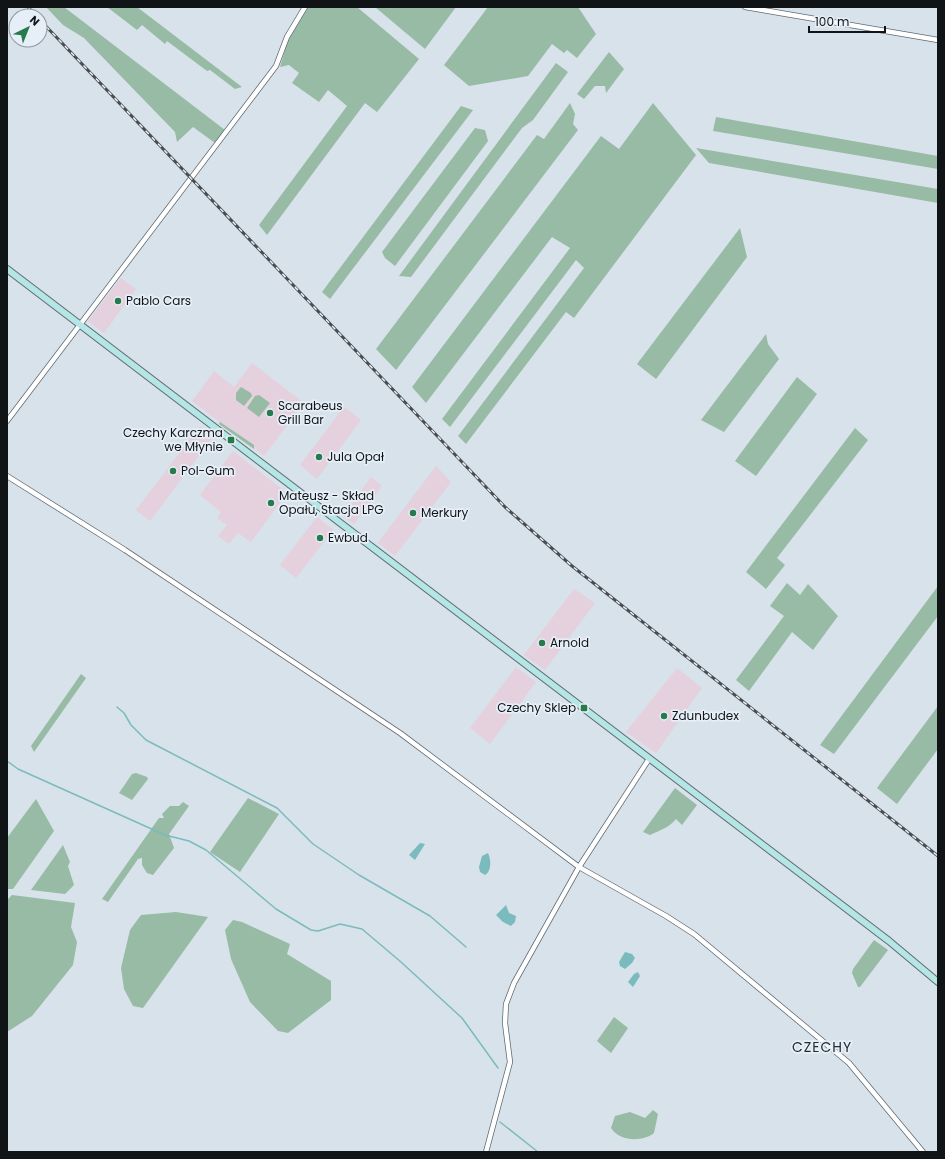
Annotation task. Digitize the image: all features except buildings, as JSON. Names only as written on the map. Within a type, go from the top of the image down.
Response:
[{"type":"main road","points":[[7,269],[889,941],[938,982]]},
{"type":"street","points":[[7,421],[276,66],[286,37],[299,14],[305,7]]},
{"type":"street","points":[[745,7],[938,40]]},
{"type":"street","points":[[7,476],[125,550],[400,733],[579,867],[666,916],[694,934],[834,1049],[868,1084],[923,1152]]},
{"type":"street","points":[[486,1152],[510,1062],[505,1023],[506,1004],[514,983],[579,867],[649,759]]},
{"type":"shaded area","points":[[121,278],[136,289],[104,333],[88,321]]},
{"type":"shaded area","points":[[252,363],[304,403],[264,456],[192,401],[214,371],[234,387]]},
{"type":"shaded area","points":[[344,407],[361,420],[317,479],[300,465]]},
{"type":"shaded area","points":[[200,426],[213,437],[150,521],[136,510]]},
{"type":"shaded area","points":[[233,451],[287,493],[251,542],[238,533],[229,544],[218,536],[227,525],[217,518],[221,512],[200,495]]},
{"type":"shaded area","points":[[436,466],[451,482],[395,556],[378,543]]},
{"type":"shaded area","points":[[371,477],[382,486],[354,524],[343,516]]},
{"type":"shaded area","points":[[317,517],[333,530],[296,578],[280,565]]},
{"type":"shaded area","points":[[574,589],[595,603],[545,670],[524,655]]},
{"type":"shaded area","points":[[516,667],[536,682],[490,744],[470,728]]},
{"type":"shaded area","points":[[677,668],[702,688],[656,753],[626,732]]},
{"type":"green space","points":[[46,7],[64,7],[225,130],[215,143],[193,127],[177,142],[175,132],[84,38],[63,25]]},
{"type":"green space","points":[[107,7],[137,7],[242,87],[235,89],[210,70],[207,71],[167,41],[165,44],[142,25],[137,30]]},
{"type":"green space","points":[[308,7],[357,7],[419,59],[377,112],[365,103],[267,235],[259,225],[347,106],[328,90],[319,102],[292,83],[299,73],[289,65],[280,67],[288,40]]},
{"type":"green space","points":[[375,7],[456,7],[425,49]]},
{"type":"green space","points":[[488,7],[578,7],[596,34],[577,58],[567,50],[564,53],[552,44],[528,76],[469,86],[444,65]]},
{"type":"green space","points":[[609,52],[624,69],[606,93],[605,86],[595,86],[584,99],[577,94]]},
{"type":"green space","points":[[556,63],[568,72],[533,120],[522,128],[411,277],[399,276]]},
{"type":"green space","points":[[570,103],[575,114],[573,124],[578,130],[396,370],[376,349],[537,135],[544,139]]},
{"type":"green space","points":[[653,103],[696,155],[574,318],[566,312],[466,444],[458,436],[584,268],[576,260],[450,427],[442,419],[570,248],[552,237],[426,403],[412,387],[601,136],[619,149]]},
{"type":"green space","points":[[461,106],[473,110],[330,299],[322,292]]},
{"type":"green space","points":[[716,117],[938,156],[938,169],[713,131]]},
{"type":"green space","points":[[475,128],[485,130],[488,141],[395,266],[385,258],[382,252]]},
{"type":"green space","points":[[696,148],[938,189],[938,203],[709,163]]},
{"type":"green space","points":[[740,228],[747,257],[656,379],[637,364]]},
{"type":"green space","points":[[766,334],[768,344],[779,359],[724,432],[701,420]]},
{"type":"green space","points":[[797,377],[817,394],[756,476],[735,461]]},
{"type":"green space","points":[[241,387],[251,393],[252,396],[244,406],[236,400],[236,393]]},
{"type":"green space","points":[[259,395],[270,403],[259,417],[247,408],[255,396]]},
{"type":"green space","points":[[220,422],[254,445],[254,449],[219,424]]},
{"type":"green space","points":[[855,428],[868,440],[777,558],[785,565],[766,589],[746,572]]},
{"type":"green space","points":[[787,583],[800,595],[808,584],[838,616],[813,650],[792,632],[749,691],[736,680],[784,616],[770,606]]},
{"type":"green space","points":[[938,586],[938,616],[834,754],[820,745]]},
{"type":"green space","points":[[81,674],[86,678],[34,752],[31,746]]},
{"type":"green space","points":[[938,706],[938,749],[897,804],[877,788]]},
{"type":"green space","points":[[136,773],[147,777],[148,779],[132,800],[119,793],[132,774]]},
{"type":"green space","points":[[675,788],[697,805],[682,825],[676,819],[667,827],[650,835],[643,832]]},
{"type":"green space","points":[[248,798],[279,814],[240,872],[210,852]]},
{"type":"green space","points":[[36,799],[54,831],[13,889],[7,889],[7,838]]},
{"type":"green space","points":[[183,802],[189,806],[169,834],[174,848],[153,875],[147,873],[142,865],[142,858],[138,859],[108,902],[102,899],[159,818],[164,818],[162,814],[170,806],[179,806]]},
{"type":"green space","points":[[63,845],[70,862],[68,866],[74,885],[65,894],[31,890]]},
{"type":"green space","points":[[12,895],[75,903],[71,927],[77,942],[73,965],[32,1016],[7,1032],[7,900]]},
{"type":"green space","points":[[176,912],[208,917],[143,1008],[133,1006],[124,989],[121,968],[130,930],[141,915]]},
{"type":"green space","points":[[233,920],[242,922],[290,944],[287,954],[331,981],[331,1000],[288,1033],[278,1031],[250,1002],[231,959],[225,930]]},
{"type":"green space","points":[[874,940],[888,950],[860,987],[858,987],[852,973],[853,969]]},
{"type":"green space","points":[[614,1017],[628,1028],[611,1053],[597,1041]]},
{"type":"green space","points":[[653,1110],[658,1114],[654,1133],[649,1136],[638,1139],[626,1138],[615,1133],[611,1128],[615,1116],[630,1112],[645,1118]]},
{"type":"water","points":[[420,843],[425,844],[415,860],[409,855]]},
{"type":"water","points":[[488,853],[490,865],[489,871],[485,875],[480,872],[479,867],[482,856]]},
{"type":"water","points":[[506,905],[509,913],[516,916],[515,922],[511,926],[503,922],[496,915]]},
{"type":"water","points":[[625,952],[632,954],[635,958],[625,969],[620,966],[619,962]]},
{"type":"water","points":[[638,972],[640,976],[633,987],[628,982],[634,974]]},
{"type":"waterway","points":[[117,707],[124,713],[131,725],[146,740],[277,808],[313,844],[359,875],[430,916],[466,947]]},
{"type":"waterway","points":[[7,761],[18,769],[165,835],[189,841],[206,850],[276,909],[311,930],[318,931],[340,924],[362,929],[401,962],[462,1018],[498,1068]]},
{"type":"waterway","points":[[500,1122],[538,1152]]},
{"type":"railway","points":[[48,28],[505,507],[572,566],[938,856]]},
{"type":"place","name":"Pablo Cars","points":[[118,301]]},
{"type":"place","name":"Scarabeus Grill Bar","points":[[270,413]]},
{"type":"place","name":"Czechy Karczma we Młynie","points":[[231,440]]},
{"type":"place","name":"Jula Opał","points":[[319,457]]},
{"type":"place","name":"Pol-Gum","points":[[173,471]]},
{"type":"place","name":"Mateusz - Skład Opału, Stacja LPG","points":[[271,503]]},
{"type":"place","name":"Merkury","points":[[413,513]]},
{"type":"place","name":"Ewbud","points":[[320,538]]},
{"type":"place","name":"Arnold","points":[[542,643]]},
{"type":"place","name":"Czechy Sklep","points":[[584,708]]},
{"type":"place","name":"Zdunbudex","points":[[664,716]]},
{"type":"district","name":"CZECHY","points":[[822,1047]]}]
